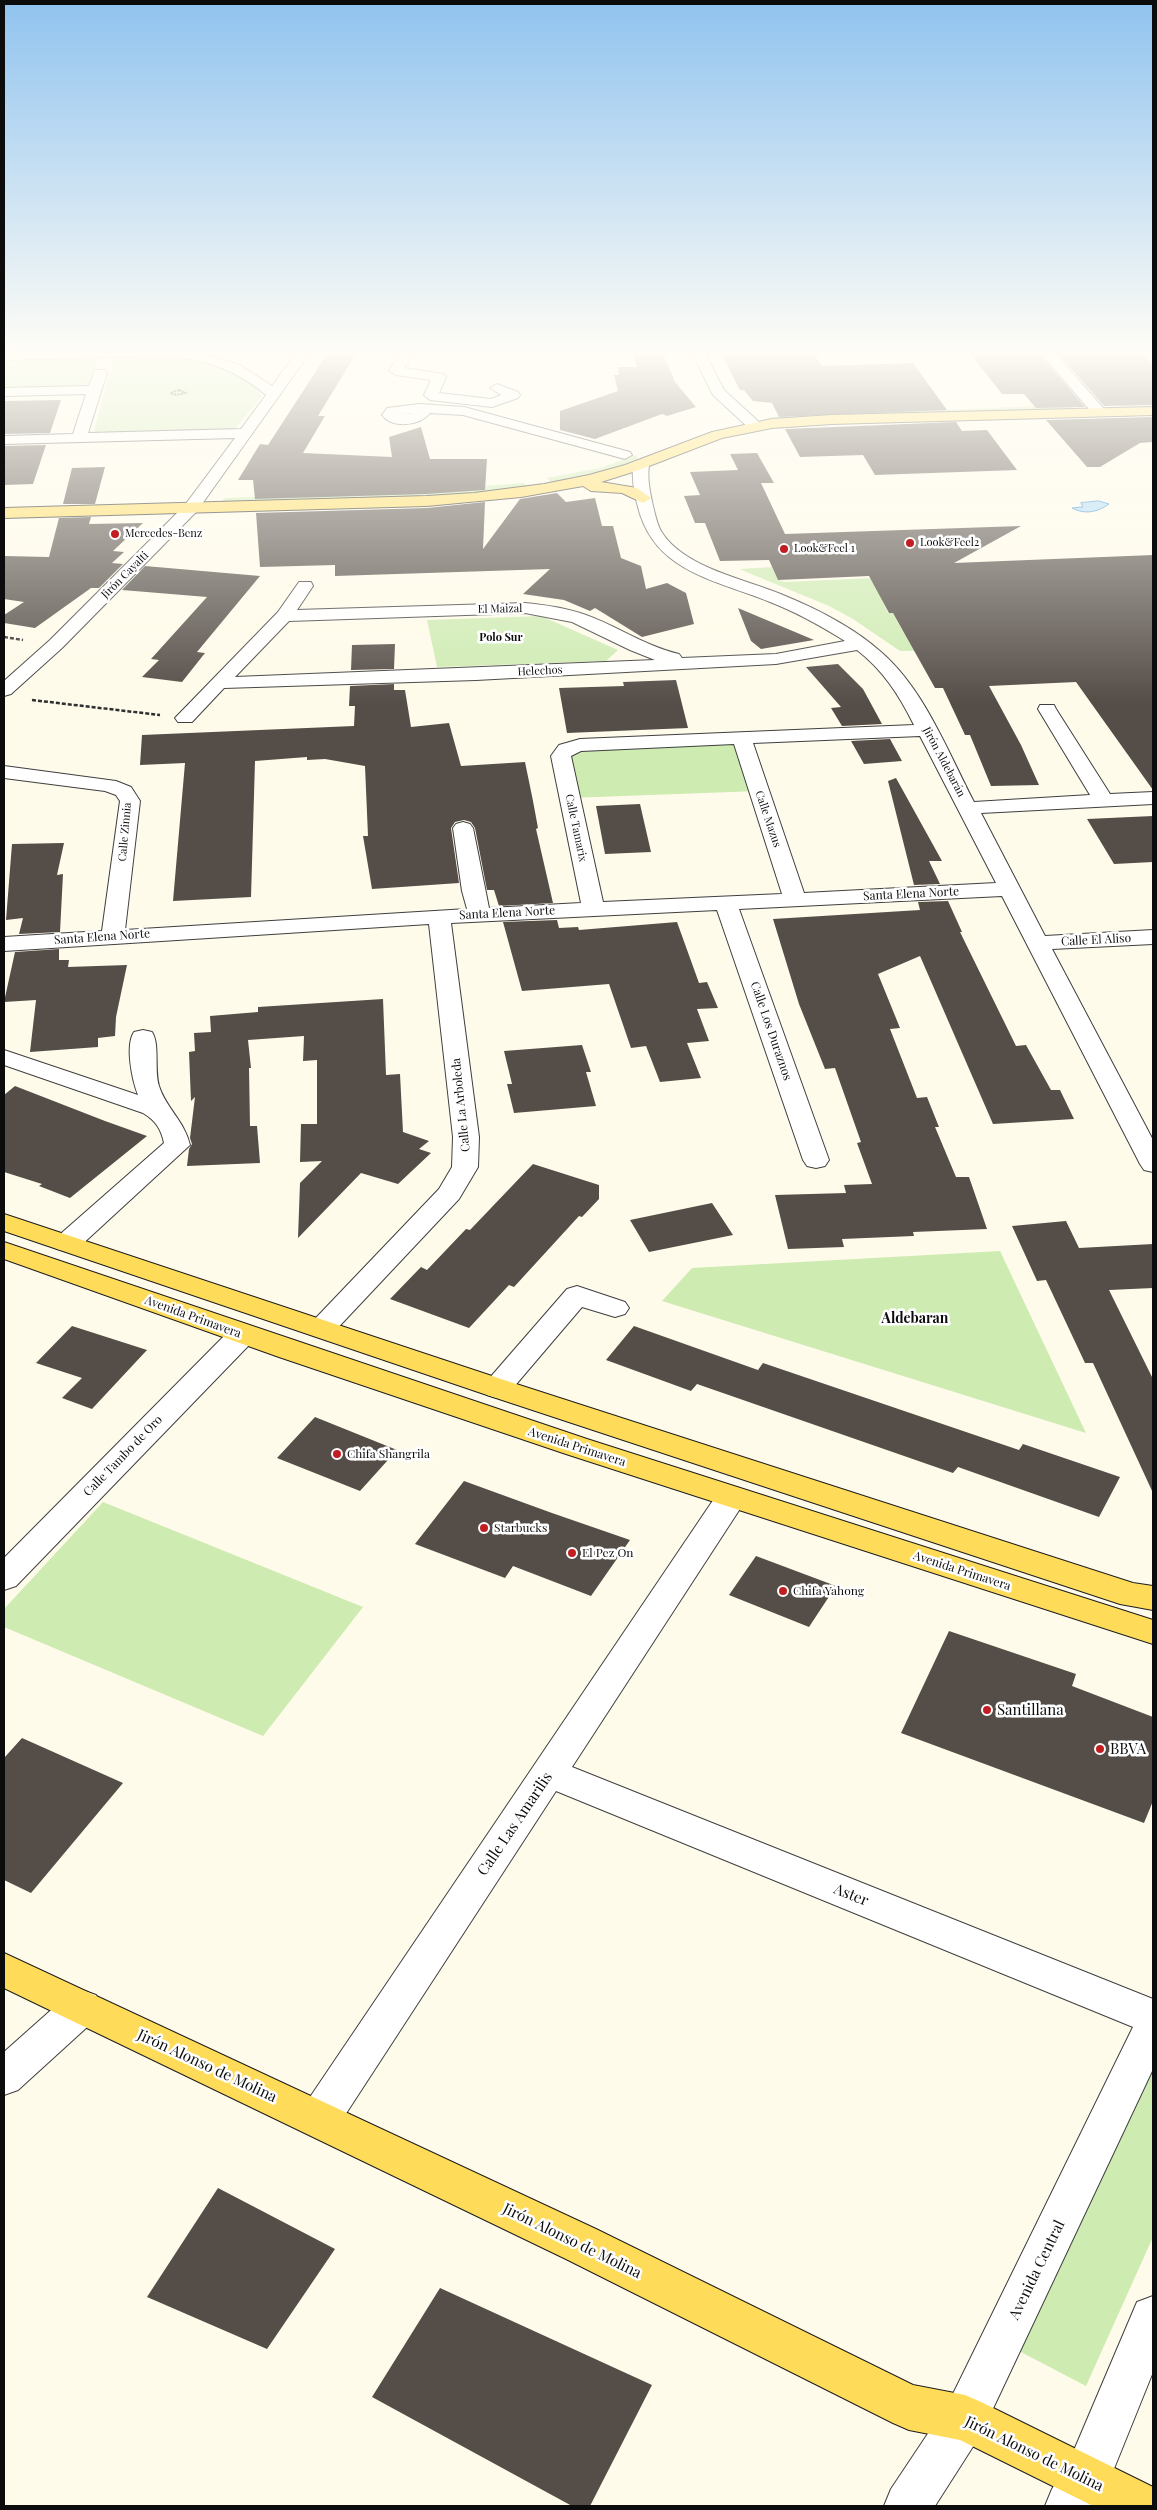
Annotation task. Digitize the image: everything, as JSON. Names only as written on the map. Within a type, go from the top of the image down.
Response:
[{"type":"main road","points":[[4,513],[430,489],[483,484],[576,468]]},
{"type":"main road","points":[[4,502],[426,501],[491,496],[567,485],[626,468]]},
{"type":"main road","points":[[567,485],[624,488],[633,491],[643,498]]},
{"type":"main road","points":[[4,1222],[497,1388],[1132,1595],[1153,1598]]},
{"type":"main road","name":"Avenida Primavera","points":[[4,1250],[242,1335],[731,1498],[1153,1632]]},
{"type":"main road","name":"Jirón Alonso de Molina","points":[[4,1970],[581,2244],[908,2407],[965,2418],[1078,2493],[1142,2506]]},
{"type":"street","name":"Jirón Cayalti","points":[[4,690],[56,644],[195,502],[220,468]]},
{"type":"street","name":"Jirón Aldebarán","points":[[641,468],[643,498],[655,534],[674,553],[698,567],[791,604],[859,644],[884,664],[908,694],[1038,944],[1150,1153]]},
{"type":"street","points":[[185,718],[284,616],[305,586]]},
{"type":"street","name":"El Maizal","points":[[284,616],[525,608],[550,611],[578,618],[645,651],[669,657],[707,662]]},
{"type":"street","name":"Helechos","points":[[221,683],[629,667],[776,659],[859,644]]},
{"type":"street","points":[[629,667],[645,651]]},
{"type":"street","points":[[1047,710],[1103,800]]},
{"type":"street","points":[[742,738],[927,730]]},
{"type":"street","name":"Calle Tamarix","points":[[593,909],[561,756],[566,749],[580,745],[742,738]]},
{"type":"street","name":"Calle Mazus","points":[[742,738],[795,899]]},
{"type":"street","name":"Calle Zinnia","points":[[4,772],[109,785],[124,791],[130,801],[113,936]]},
{"type":"street","points":[[968,808],[1153,798]]},
{"type":"street","points":[[463,828],[472,891],[480,915]]},
{"type":"street","name":"Santa Elena Norte","points":[[4,944],[439,917],[1010,889]]},
{"type":"street","name":"Calle Los Duraznos","points":[[726,903],[816,1160]]},
{"type":"street","name":"Calle La Arboleda","points":[[322,1328],[438,1208],[460,1179],[465,1167],[467,1154],[466,1137],[439,917]]},
{"type":"street","name":"Calle El Aliso","points":[[1038,944],[1153,937]]},
{"type":"street","points":[[67,1243],[178,1145],[174,1128],[152,1102],[146,1089],[143,1070],[144,1037]]},
{"type":"street","points":[[4,1057],[152,1108],[162,1114]]},
{"type":"street","points":[[497,1388],[577,1295],[615,1308]]},
{"type":"street","name":"Calle Tambo de Oro","points":[[4,1578],[242,1335]]},
{"type":"street","name":"Calle Las Amarilis","points":[[319,2120],[731,1498]]},
{"type":"street","name":"Aster","points":[[548,1773],[1153,2017]]},
{"type":"street","points":[[4,2078],[82,2007]]},
{"type":"street","name":"Avenida Central","points":[[908,2506],[965,2418],[1153,2027]]},
{"type":"street","points":[[1078,2493],[1153,2318]]},
{"type":"path","points":[[23,699],[185,718]]},
{"type":"green space","points":[[599,468],[618,468],[552,484],[547,478]]},
{"type":"green space","points":[[524,483],[526,487],[474,493],[219,504],[225,498],[402,492]]},
{"type":"green space","points":[[772,567],[778,580],[785,582],[894,577],[886,599],[882,600],[888,613],[893,613],[902,630],[919,630],[957,650],[900,651],[853,619],[829,606],[739,569]]},
{"type":"green space","points":[[541,616],[618,650],[606,661],[437,667],[427,620]]},
{"type":"green space","points":[[742,738],[758,791],[569,798],[566,749]]},
{"type":"green space","points":[[1000,1251],[1086,1433],[662,1301],[692,1268]]},
{"type":"green space","points":[[103,1502],[363,1607],[263,1736],[4,1627],[4,1609]]},
{"type":"green space","points":[[1153,2071],[1153,2237],[1086,2386],[1017,2350]]},
{"type":"water","points":[[1099,501],[1109,504],[1091,512],[1072,508],[1083,507],[1081,503]]},
{"type":"building","points":[[4,468],[38,468],[33,484],[4,485]]},
{"type":"building","points":[[72,468],[105,468],[95,504],[63,504]]},
{"type":"building","points":[[245,468],[486,468],[485,490],[427,494],[255,499],[253,480],[238,480]]},
{"type":"building","points":[[737,468],[766,468],[774,483],[761,483],[785,534],[1021,526],[954,563],[1153,555],[1153,790],[1076,682],[989,686],[1021,745],[1039,785],[991,786],[970,735],[965,735],[943,688],[935,688],[893,613],[889,613],[869,576],[778,580],[769,560],[720,561],[705,523],[695,523],[684,496],[700,495],[690,472],[738,470]]},
{"type":"building","points":[[871,468],[1016,468],[1017,470],[875,475]]},
{"type":"building","points":[[557,493],[566,502],[595,498],[602,526],[613,526],[621,558],[641,566],[646,589],[667,583],[686,593],[694,624],[642,637],[595,608],[590,611],[564,600],[523,594],[550,569],[335,576],[335,565],[260,567],[256,513],[427,508],[485,502],[483,549],[520,499]]},
{"type":"building","points":[[91,517],[89,524],[143,523],[113,551],[124,552],[112,563],[123,564],[99,588],[91,588],[35,628],[4,623],[4,615],[24,602],[4,599],[4,556],[49,557],[59,518]]},
{"type":"building","points":[[145,566],[260,576],[197,652],[205,653],[182,682],[142,677],[159,660],[151,659],[207,597],[122,590]]},
{"type":"building","points":[[738,608],[814,640],[761,649],[751,641]]},
{"type":"building","points":[[395,644],[394,669],[351,670],[352,645]]},
{"type":"building","points":[[838,664],[863,689],[882,724],[842,726],[831,708],[841,707],[806,667]]},
{"type":"building","points":[[676,680],[688,728],[567,733],[559,688],[624,686],[623,682]]},
{"type":"building","points":[[394,684],[394,690],[405,690],[411,727],[449,723],[461,766],[525,762],[538,828],[536,829],[553,903],[499,906],[494,890],[487,890],[475,828],[471,822],[464,820],[455,822],[451,828],[459,883],[372,889],[363,836],[368,836],[365,766],[325,759],[307,760],[307,757],[255,761],[251,897],[173,901],[185,763],[140,765],[142,735],[354,726],[355,706],[349,706],[350,686]]},
{"type":"building","points":[[890,739],[902,761],[864,764],[851,741]]},
{"type":"building","points":[[896,778],[942,861],[929,861],[940,884],[914,885],[888,781]]},
{"type":"building","points":[[640,804],[651,852],[605,854],[596,806]]},
{"type":"building","points":[[1153,816],[1153,862],[1114,864],[1087,819]]},
{"type":"building","points":[[64,843],[57,875],[63,874],[60,932],[19,934],[23,918],[6,920],[12,844]]},
{"type":"building","points":[[948,901],[962,932],[960,932],[1016,1046],[1026,1045],[1051,1090],[1060,1090],[1074,1119],[993,1124],[920,956],[878,974],[900,1028],[890,1029],[917,1098],[927,1097],[939,1127],[935,1127],[956,1177],[969,1177],[987,1229],[913,1232],[914,1236],[842,1239],[844,1247],[788,1249],[775,1195],[846,1193],[844,1185],[872,1184],[857,1143],[861,1142],[835,1068],[825,1069],[799,1004],[773,919],[920,910],[918,902]]},
{"type":"building","points":[[557,920],[559,928],[578,927],[579,930],[677,922],[699,983],[707,982],[718,1008],[697,1009],[709,1041],[687,1043],[701,1078],[660,1082],[646,1046],[631,1048],[609,984],[522,991],[503,922]]},
{"type":"building","points":[[59,949],[59,960],[69,960],[68,967],[127,965],[116,1017],[115,1036],[98,1038],[98,1047],[30,1052],[36,1000],[4,1002],[15,952]]},
{"type":"building","points":[[383,999],[386,1075],[400,1074],[403,1132],[429,1141],[419,1149],[431,1153],[398,1184],[361,1173],[298,1238],[300,1183],[322,1161],[300,1162],[301,1124],[317,1124],[317,1060],[303,1061],[304,1036],[248,1040],[251,1068],[249,1068],[250,1126],[257,1126],[260,1163],[187,1166],[189,1149],[192,1144],[190,1138],[195,1097],[191,1101],[189,1052],[195,1051],[194,1033],[211,1032],[210,1016],[258,1012],[258,1007]]},
{"type":"building","points":[[582,1045],[591,1072],[586,1072],[596,1106],[514,1113],[507,1084],[512,1084],[504,1051]]},
{"type":"building","points":[[15,1086],[147,1136],[70,1198],[39,1186],[42,1184],[4,1172],[4,1095]]},
{"type":"building","points":[[533,1164],[599,1185],[599,1199],[582,1217],[579,1216],[514,1287],[509,1285],[469,1328],[390,1299],[421,1267],[427,1270],[466,1229],[470,1230]]},
{"type":"building","points":[[712,1203],[733,1235],[649,1252],[630,1220]]},
{"type":"building","points":[[1066,1221],[1079,1248],[1153,1244],[1153,1288],[1109,1290],[1153,1379],[1153,1493],[1093,1363],[1085,1363],[1046,1280],[1037,1281],[1012,1226]]},
{"type":"building","points":[[72,1326],[147,1350],[92,1409],[62,1398],[82,1378],[36,1363]]},
{"type":"building","points":[[634,1326],[758,1370],[763,1363],[1019,1450],[1023,1444],[1120,1477],[1099,1517],[958,1467],[953,1473],[697,1384],[691,1391],[606,1360]]},
{"type":"building","name":"Chifa Shangrila","points":[[315,1417],[397,1450],[360,1491],[277,1458]]},
{"type":"building","points":[[464,1481],[630,1540],[591,1596],[513,1566],[505,1578],[415,1544]]},
{"type":"building","name":"Chifa Yahong","points":[[756,1556],[836,1586],[809,1627],[729,1595]]},
{"type":"building","points":[[949,1631],[1076,1674],[1072,1686],[1153,1717],[1153,1801],[1144,1823],[901,1733]]},
{"type":"building","points":[[22,1738],[123,1783],[31,1893],[4,1880],[4,1758]]},
{"type":"building","points":[[218,2188],[335,2249],[267,2349],[147,2297]]},
{"type":"building","points":[[440,2288],[652,2385],[590,2506],[572,2506],[372,2397]]},
{"type":"place","name":"Mercedes-Benz","points":[[115,534]]},
{"type":"place","name":"Look&Feel2","points":[[910,543]]},
{"type":"place","name":"Look&Feel 1","points":[[784,549]]},
{"type":"place","name":"Chifa Shangrila","points":[[337,1454]]},
{"type":"place","name":"Starbucks","points":[[484,1528]]},
{"type":"place","name":"El Pez On","points":[[572,1553]]},
{"type":"place","name":"Chifa Yahong","points":[[783,1591]]},
{"type":"place","name":"Santillana","points":[[987,1710]]},
{"type":"place","name":"BBVA","points":[[1100,1749]]},
{"type":"district","name":"Polo Sur","points":[[501,638]]},
{"type":"district","name":"Aldebaran","points":[[915,1319]]}]
